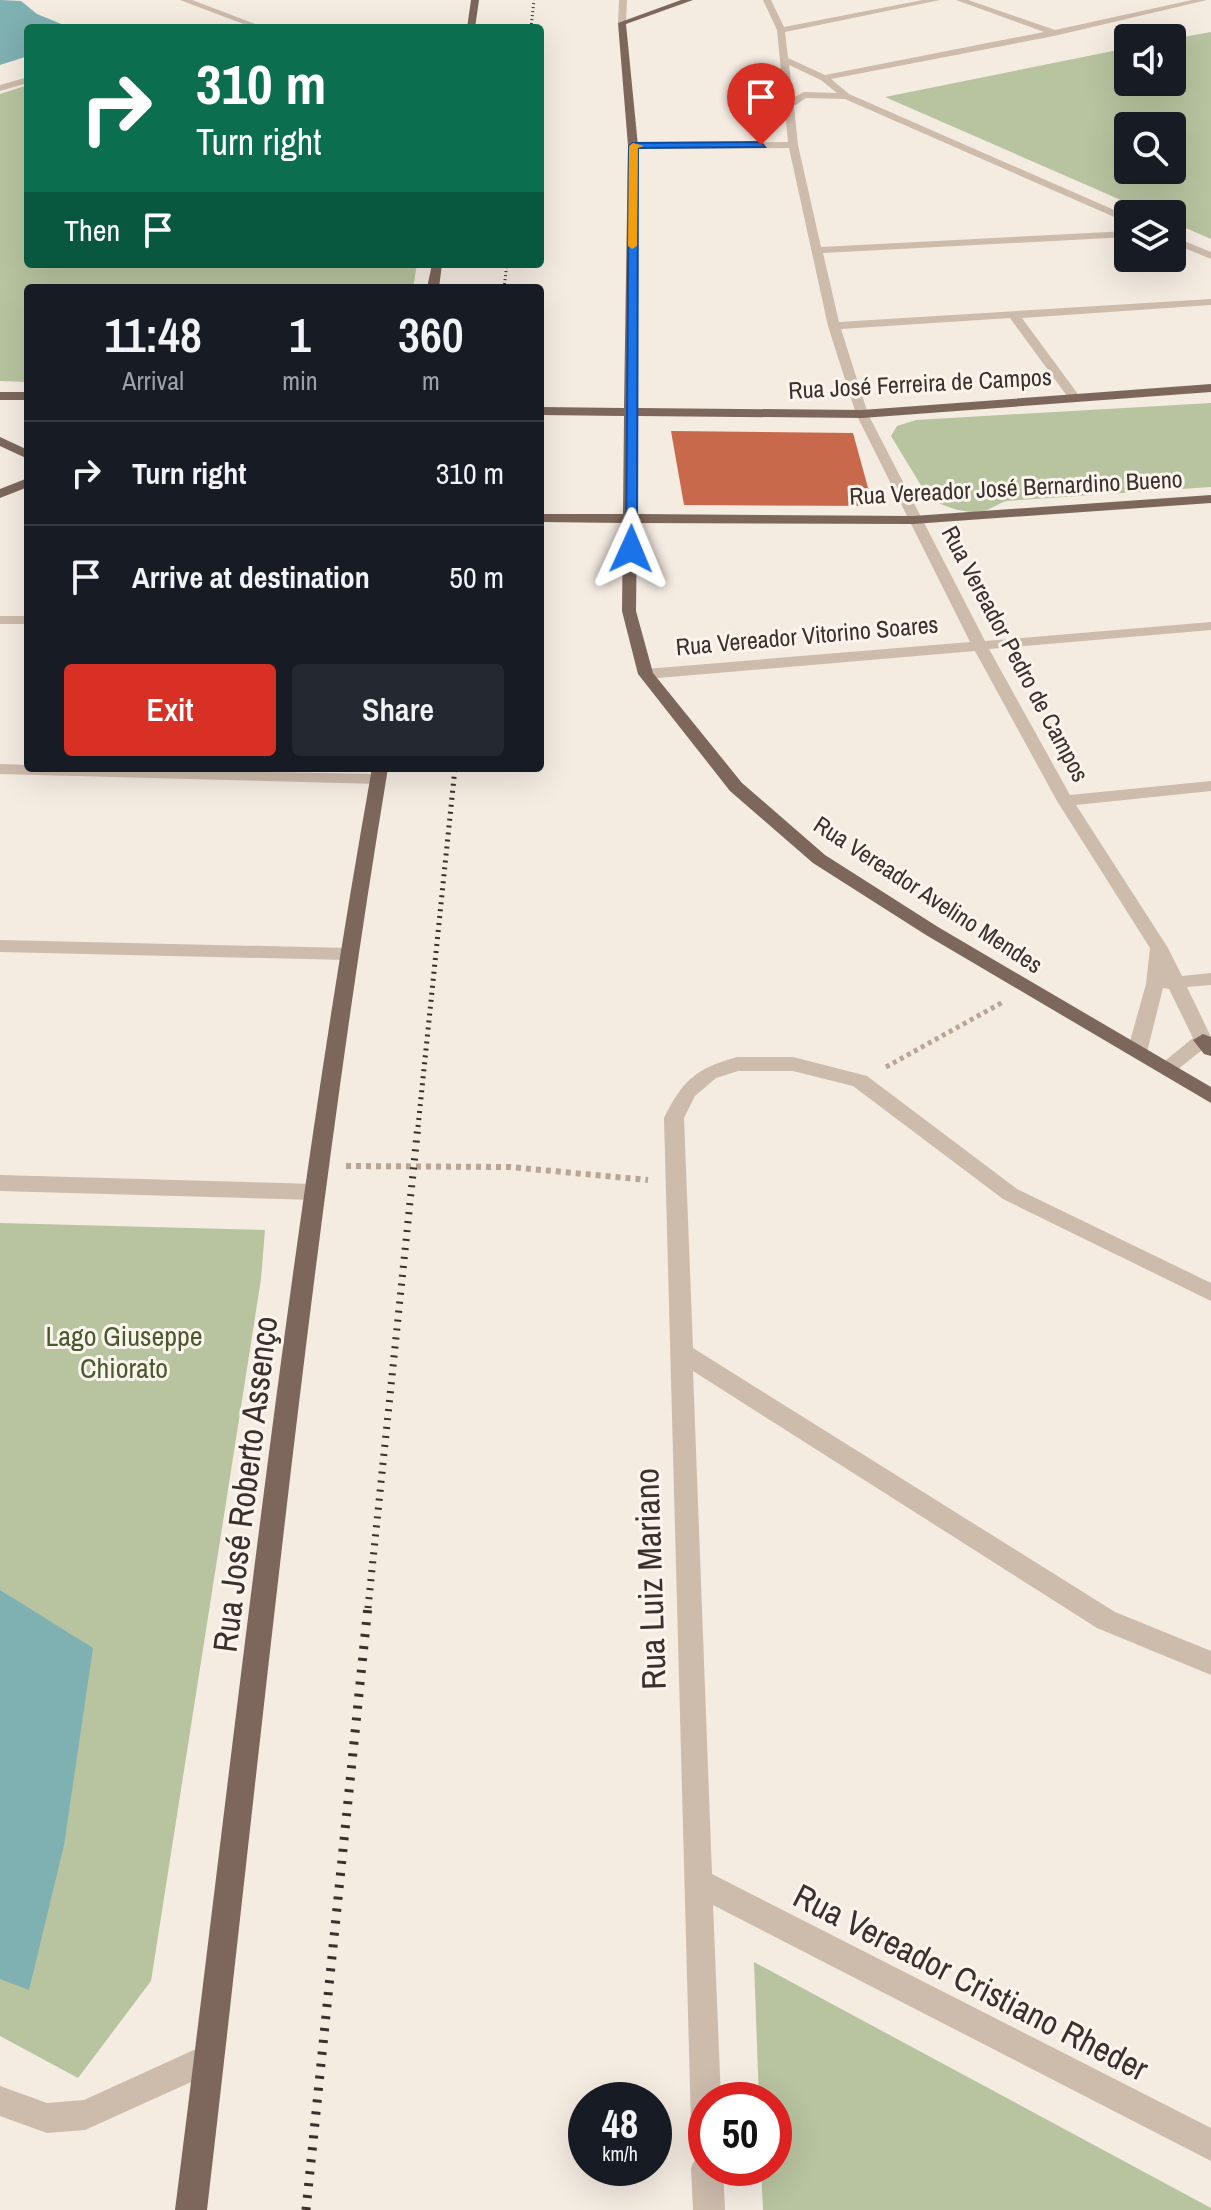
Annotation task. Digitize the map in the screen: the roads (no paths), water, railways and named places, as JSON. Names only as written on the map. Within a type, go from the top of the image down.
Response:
[{"type":"main road","points":[[472,24],[475,0]]},
{"type":"main road","points":[[622,23],[689,0]]},
{"type":"main road","name":"Rua Vereador Avelino Mendes","points":[[622,23],[633,146],[629,611],[646,674],[736,787],[819,859],[932,931],[1211,1096]]},
{"type":"main road","name":"Rua José Ferreira de Campos","points":[[544,411],[862,414],[1211,388]]},
{"type":"main road","points":[[0,396],[24,396]]},
{"type":"main road","points":[[0,441],[24,453]]},
{"type":"main road","points":[[0,495],[24,484]]},
{"type":"main road","points":[[0,495],[24,498]]},
{"type":"main road","name":"Rua Vereador José Bernardino Bueno","points":[[544,518],[913,520],[1211,499]]},
{"type":"main road","name":"Rua José Roberto Assenço","points":[[191,2210],[318,1166],[348,954],[380,774]]},
{"type":"street","points":[[184,0],[252,24]]},
{"type":"street","points":[[622,23],[623,0]]},
{"type":"street","name":"Rua Vereador Pedro de Campos","points":[[767,0],[781,30],[793,145],[834,326],[862,414],[913,520],[979,644],[1065,801],[1159,948],[1207,1044],[1165,1069]]},
{"type":"street","points":[[781,30],[936,0]]},
{"type":"street","points":[[960,0],[1054,33]]},
{"type":"street","points":[[824,78],[1203,0]]},
{"type":"street","points":[[224,24],[239,19]]},
{"type":"street","points":[[785,60],[824,78],[846,96],[1114,214]]},
{"type":"street","points":[[0,88],[24,81]]},
{"type":"street","points":[[790,104],[804,95],[846,96]]},
{"type":"street","points":[[633,146],[793,145]]},
{"type":"street","points":[[817,250],[1114,235]]},
{"type":"street","points":[[1186,245],[1211,256]]},
{"type":"street","points":[[834,326],[1211,302]]},
{"type":"street","points":[[1014,315],[1074,397]]},
{"type":"street","points":[[0,620],[24,620]]},
{"type":"street","name":"Rua Vereador Vitorino Soares","points":[[646,674],[1211,626]]},
{"type":"street","points":[[0,769],[24,769]]},
{"type":"street","points":[[228,772],[380,774]]},
{"type":"street","points":[[1065,801],[1211,786]]},
{"type":"street","points":[[0,946],[348,954]]},
{"type":"street","points":[[1137,1052],[1155,984],[1159,948]]},
{"type":"street","points":[[1155,984],[1211,979]]},
{"type":"street","name":"Rua Luiz Mariano","points":[[705,2082],[674,1118],[687,1092],[709,1073],[737,1064],[793,1064],[860,1081],[1010,1194],[1211,1293]]},
{"type":"street","points":[[0,1183],[315,1192]]},
{"type":"street","points":[[681,1352],[1106,1620],[1211,1663]]},
{"type":"street","name":"Rua Vereador Cristiano Rheder","points":[[698,1882],[1211,2145]]},
{"type":"street","points":[[0,2101],[47,2118],[85,2115],[209,2058]]},
{"type":"street","points":[[708,2186],[709,2210]]},
{"type":"water","points":[[0,0],[21,1],[37,14],[61,24],[24,24],[24,57],[0,65]]},
{"type":"water","points":[[0,1590],[93,1648],[64,1845],[29,1990],[0,1979]]},
{"type":"railway","points":[[531,24],[534,0]]},
{"type":"railway","points":[[504,284],[506,268]]},
{"type":"railway","points":[[418,1127],[455,772]]},
{"type":"railway","points":[[368,1608],[418,1125]]},
{"type":"railway","points":[[306,2210],[368,1606]]},
{"type":"park label","name":"Lago Giuseppe Chiorato","points":[[124,1352]]}]
